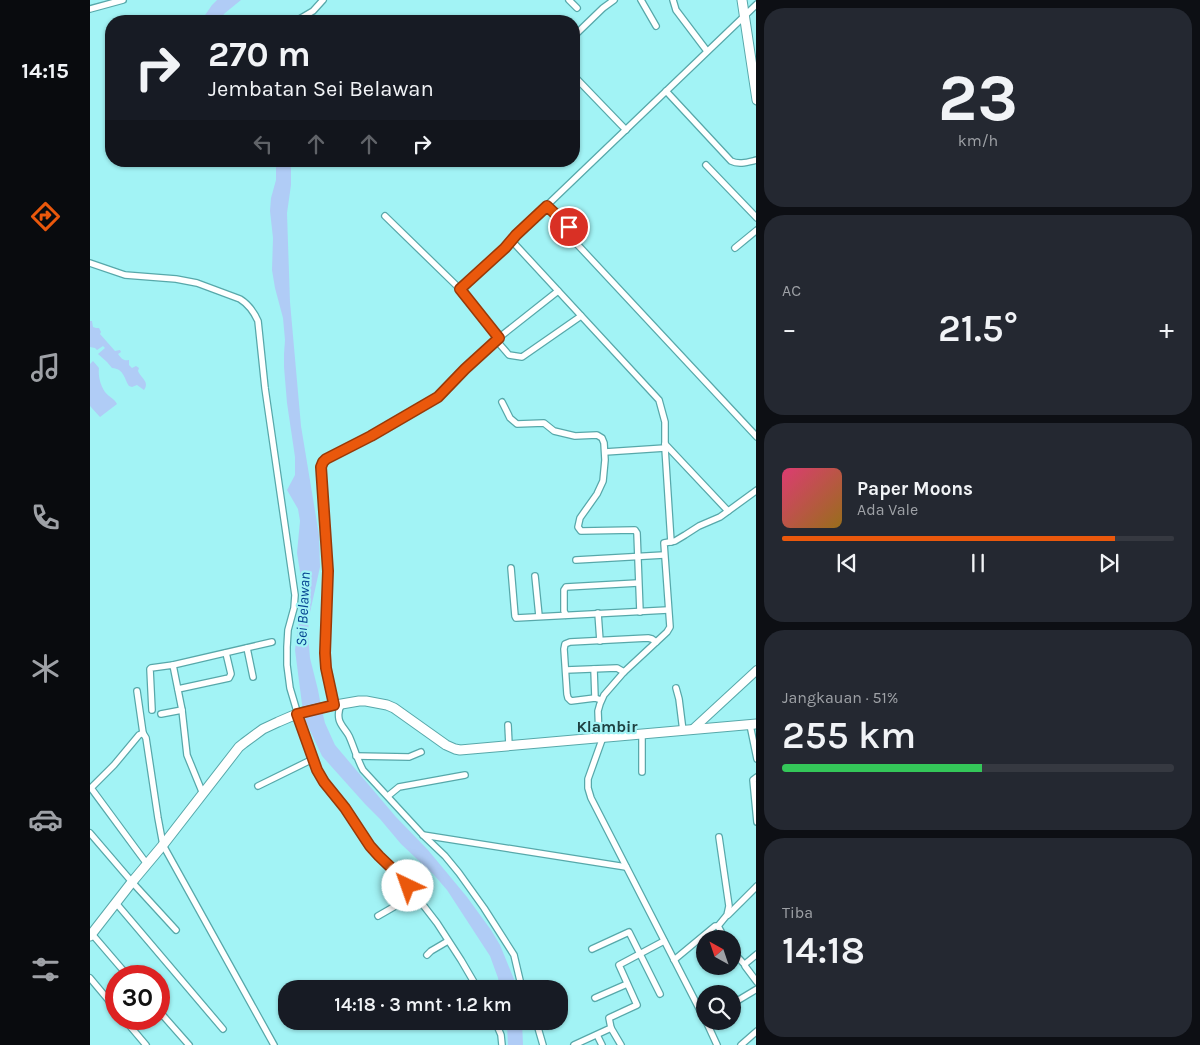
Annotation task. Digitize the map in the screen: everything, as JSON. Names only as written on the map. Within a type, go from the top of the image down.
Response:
[{"type":"main road","points":[[742,0],[756,100]]},
{"type":"main road","points":[[91,935],[239,747],[263,729],[298,714],[336,705],[366,702],[391,706],[446,745],[460,750],[753,725]]},
{"type":"street","points":[[90,9],[123,0]]},
{"type":"street","points":[[306,15],[321,4],[323,0]]},
{"type":"street","points":[[569,0],[577,8]]},
{"type":"street","points":[[580,30],[614,0]]},
{"type":"street","points":[[640,0],[656,26]]},
{"type":"street","points":[[673,0],[676,10],[707,51]]},
{"type":"street","points":[[460,289],[756,4]]},
{"type":"street","points":[[580,82],[626,130]]},
{"type":"street","points":[[666,90],[731,161],[740,163],[756,160]]},
{"type":"street","points":[[706,165],[756,218]]},
{"type":"street","points":[[547,206],[569,227],[574,234],[576,244],[756,437]]},
{"type":"street","points":[[386,216],[460,289],[509,355],[522,357],[581,316]]},
{"type":"street","points":[[735,248],[756,230]]},
{"type":"street","points":[[512,241],[660,400],[665,422],[671,542]]},
{"type":"street","points":[[90,263],[125,275],[182,280],[205,286],[242,300],[258,320],[265,388],[295,595],[288,635],[287,665],[290,688],[298,714],[313,759],[324,782],[345,808],[364,838],[379,856],[403,879],[437,923],[473,980]]},
{"type":"street","points":[[520,980],[516,961],[505,940],[459,873],[446,856],[423,835],[363,770],[349,735],[339,722],[339,712],[326,668],[328,571],[321,474],[322,464],[326,459],[371,436],[438,397],[498,339],[558,291]]},
{"type":"street","points":[[502,402],[510,418],[517,424],[544,424],[554,431],[575,436],[597,435],[602,438],[605,452],[603,482],[580,518],[578,529],[635,530],[637,533],[640,612]]},
{"type":"street","points":[[605,452],[665,446]]},
{"type":"street","points":[[665,446],[728,511]]},
{"type":"street","points":[[656,642],[648,638],[570,642],[565,644],[567,694],[570,700],[598,699],[667,632],[670,627],[664,543],[685,536],[701,524],[718,518],[756,490]]},
{"type":"street","points":[[576,560],[664,554]]},
{"type":"street","points":[[511,568],[515,617],[668,610]]},
{"type":"street","points":[[535,576],[539,616]]},
{"type":"street","points":[[566,614],[564,612],[564,590],[566,587],[638,583]]},
{"type":"street","points":[[598,613],[600,641]]},
{"type":"street","points":[[152,710],[151,668],[173,665],[272,642]]},
{"type":"street","points":[[247,648],[253,677]]},
{"type":"street","points":[[178,689],[229,678],[231,674],[226,653]]},
{"type":"street","points":[[173,665],[182,710],[187,755],[203,794]]},
{"type":"street","points":[[566,670],[618,668],[624,672]]},
{"type":"street","points":[[594,669],[601,737],[589,775],[588,788],[591,798],[696,1003]]},
{"type":"street","points":[[693,730],[756,670]]},
{"type":"street","points":[[676,688],[683,731]]},
{"type":"street","points":[[137,691],[163,845],[274,1045]]},
{"type":"street","points":[[161,714],[182,710]]},
{"type":"street","points":[[508,725],[510,745]]},
{"type":"street","points":[[753,725],[756,759]]},
{"type":"street","points":[[143,733],[139,735],[91,788],[147,864]]},
{"type":"street","points":[[642,735],[642,772]]},
{"type":"street","points":[[356,756],[409,757],[421,752]]},
{"type":"street","points":[[258,786],[313,759]]},
{"type":"street","points":[[388,796],[399,786],[465,775]]},
{"type":"street","points":[[756,777],[753,780],[756,822]]},
{"type":"street","points":[[90,833],[176,930]]},
{"type":"street","points":[[423,835],[626,867]]},
{"type":"street","points":[[719,837],[729,906],[727,915]]},
{"type":"street","points":[[378,916],[404,901],[403,894],[408,886]]},
{"type":"street","points":[[674,960],[715,926],[718,926],[756,886]]},
{"type":"street","points":[[116,903],[223,1029]]},
{"type":"street","points":[[718,926],[720,930]]},
{"type":"street","points":[[592,949],[628,932],[660,994]]},
{"type":"street","points":[[91,935],[118,965]]},
{"type":"street","points":[[427,955],[448,941]]},
{"type":"street","points":[[620,1045],[608,1020],[637,1004],[618,965],[664,941]]},
{"type":"street","points":[[745,965],[756,954]]},
{"type":"street","points":[[741,961],[756,982]]},
{"type":"street","points":[[90,978],[105,996]]},
{"type":"street","points":[[596,998],[627,984]]},
{"type":"street","points":[[741,998],[756,989]]},
{"type":"street","points":[[170,1023],[189,1045]]},
{"type":"street","points":[[574,1045],[612,1028]]},
{"type":"street","points":[[133,1030],[146,1045]]},
{"type":"street","points":[[499,1030],[502,1045]]},
{"type":"street","points":[[539,1030],[544,1045]]},
{"type":"street","points":[[710,1030],[717,1045]]},
{"type":"street","points":[[741,1045],[756,1031]]},
{"type":"street","points":[[597,1035],[602,1045]]},
{"type":"water","points":[[217,0],[241,0],[223,15],[205,15]]},
{"type":"water","name":"Sei Belawan","points":[[276,167],[291,167],[291,185],[287,213],[290,302],[301,426],[319,535],[320,567],[309,617],[308,633],[310,658],[325,723],[335,745],[467,897],[500,945],[514,980],[498,980],[490,956],[447,890],[401,844],[322,756],[306,722],[295,650],[303,591],[297,553],[300,521],[298,509],[287,490],[295,475],[295,457],[287,403],[283,318],[272,270],[271,198],[276,180]]},
{"type":"water","points":[[90,321],[92,321],[93,327],[99,328],[100,334],[115,351],[120,350],[121,352],[118,354],[122,358],[129,360],[129,365],[132,368],[136,366],[139,368],[138,371],[146,382],[144,390],[137,385],[129,386],[123,374],[119,370],[112,368],[98,354],[105,348],[103,346],[97,350],[90,347]]},
{"type":"water","points":[[93,361],[99,368],[103,389],[117,404],[100,417],[90,406],[90,364]]},
{"type":"water","points":[[507,1030],[522,1030],[523,1045],[508,1045]]},
{"type":"district","name":"Klambir","points":[[607,726]]},
{"type":"route","points":[[408,886],[393,868],[370,846],[345,808],[320,776],[297,714],[334,705],[326,668],[325,653],[328,571],[321,467],[323,462],[334,454],[354,446],[404,418],[444,392],[465,369],[499,338],[460,289],[547,206],[569,227]]}]
